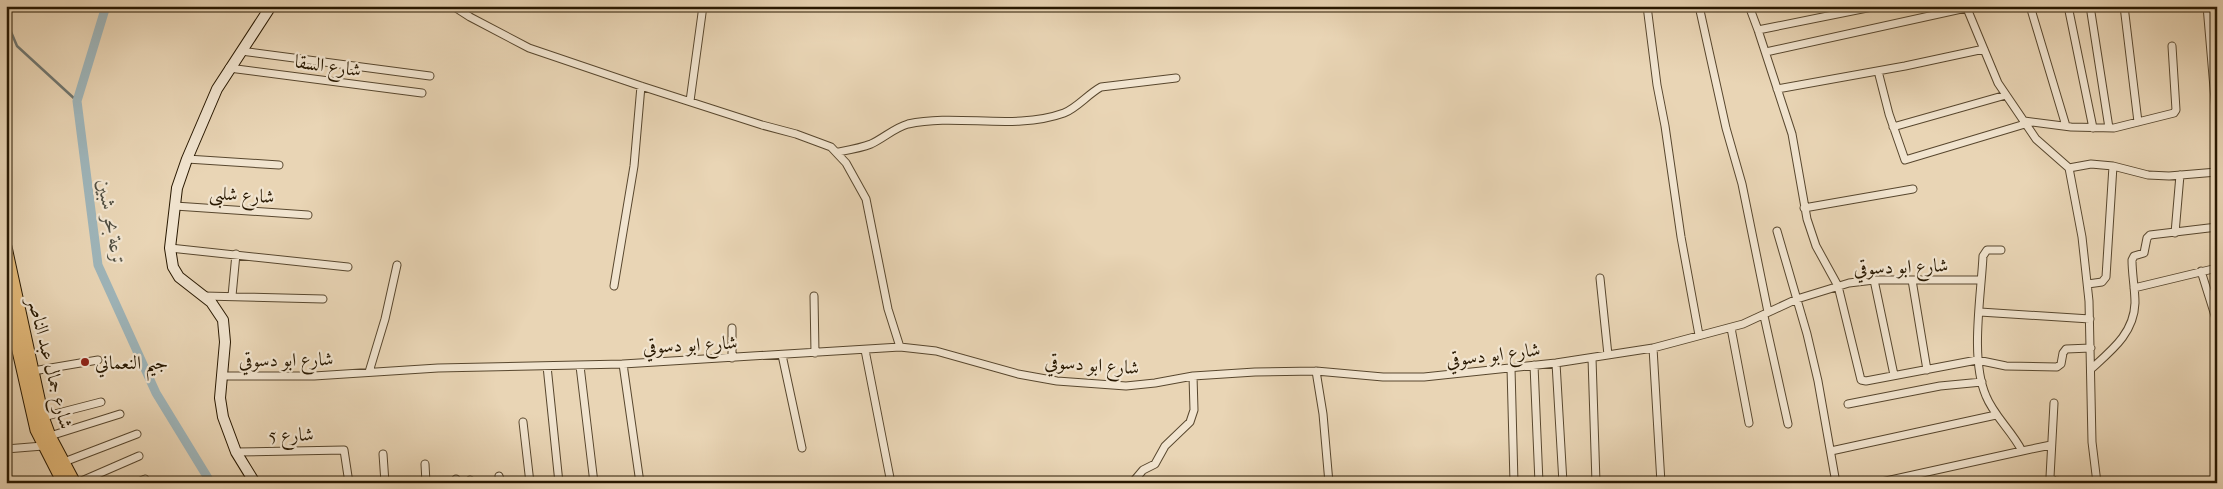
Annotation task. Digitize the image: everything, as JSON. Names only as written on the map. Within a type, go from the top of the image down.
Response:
[{"type":"main road","points":[[255,483],[236,452],[223,417],[220,398],[225,336],[223,320],[218,310],[179,277],[173,267],[170,248],[177,188],[186,159],[217,89],[271,6]]},
{"type":"main road","name":"شارع جمال عبد الناصر","points":[[6,246],[43,417],[50,436],[76,483]]},
{"type":"main road","name":"شارع جمال عبد الناصر","points":[[6,298],[33,420],[42,446],[63,483]]},
{"type":"street","points":[[453,6],[470,18],[529,48],[762,125],[822,142],[838,152],[866,199],[888,309],[900,347]]},
{"type":"street","points":[[690,101],[703,6]]},
{"type":"street","points":[[1647,6],[1657,85],[1665,126],[1681,238],[1699,335]]},
{"type":"street","points":[[1699,6],[1726,128],[1742,184],[1788,424]]},
{"type":"street","points":[[1749,6],[1766,52],[1796,150],[1804,208],[1816,246],[1838,286],[1860,380],[1866,381],[1977,360],[2006,366],[2058,367],[2061,364],[2062,353],[2066,350],[2091,348]]},
{"type":"street","points":[[1758,30],[1877,6]]},
{"type":"street","points":[[1766,52],[1976,6]]},
{"type":"street","points":[[2030,6],[2066,126]]},
{"type":"street","points":[[2068,6],[2093,128]]},
{"type":"street","points":[[2090,6],[2108,128]]},
{"type":"street","points":[[2124,6],[2138,122]]},
{"type":"street","points":[[2206,6],[2217,123]]},
{"type":"street","points":[[1967,8],[1998,83],[2036,139],[2069,168],[2082,237],[2088,284],[2092,369],[2092,442],[2097,483]]},
{"type":"street","points":[[1878,71],[1903,158],[1907,160],[2025,122],[2108,128],[2174,112],[2176,110],[2172,46]]},
{"type":"street","points":[[1777,89],[1984,49]]},
{"type":"street","points":[[242,51],[430,76]]},
{"type":"street","name":"شارع السقا","points":[[229,68],[422,93]]},
{"type":"street","points":[[838,152],[872,144],[896,128],[907,124],[1052,116],[1070,110],[1092,92],[1101,88],[1176,78]]},
{"type":"street","points":[[614,286],[634,166],[641,86]]},
{"type":"street","points":[[1893,127],[2006,95]]},
{"type":"street","points":[[186,159],[279,165]]},
{"type":"street","points":[[2069,168],[2090,164],[2113,166],[2148,175],[2180,175],[2216,172],[2217,163]]},
{"type":"street","points":[[2088,284],[2102,282],[2106,277],[2113,166]]},
{"type":"street","points":[[2175,233],[2180,175]]},
{"type":"street","points":[[1804,208],[1912,190]]},
{"type":"street","name":"شارع شلبى","points":[[175,206],[308,215]]},
{"type":"street","points":[[2092,369],[2125,336],[2130,327],[2135,304],[2132,260],[2134,256],[2144,252],[2147,238],[2150,235],[2217,228]]},
{"type":"street","points":[[1777,231],[1797,299],[1824,407],[1836,483]]},
{"type":"street","points":[[170,248],[348,267]]},
{"type":"street","points":[[2001,250],[1984,252],[1977,360],[1985,394],[1996,415],[2022,450]]},
{"type":"street","points":[[232,296],[236,254]]},
{"type":"street","points":[[369,372],[385,319],[397,265]]},
{"type":"street","points":[[2134,288],[2217,268]]},
{"type":"street","points":[[2201,271],[2217,322]]},
{"type":"street","points":[[1600,278],[1608,355]]},
{"type":"street","points":[[1874,280],[1894,375]]},
{"type":"street","name":"شارع ابو دسوقي","points":[[221,376],[299,377],[438,368],[580,366],[900,347],[928,349],[1018,374],[1057,381],[1126,386],[1193,376],[1255,372],[1316,372],[1383,377],[1424,377],[1556,363],[1653,348],[1730,328],[1797,299],[1838,286],[1874,280],[1982,280]]},
{"type":"street","points":[[1912,280],[1927,370]]},
{"type":"street","points":[[203,296],[323,299]]},
{"type":"street","points":[[814,296],[815,353]]},
{"type":"street","points":[[1980,312],[2090,319]]},
{"type":"street","points":[[732,328],[732,358]]},
{"type":"street","points":[[1730,328],[1749,423]]},
{"type":"street","points":[[1653,348],[1661,483]]},
{"type":"street","points":[[865,350],[891,483]]},
{"type":"street","points":[[782,355],[802,448]]},
{"type":"street","points":[[1592,358],[1596,483]]},
{"type":"street","points":[[33,371],[98,360]]},
{"type":"street","points":[[1556,363],[1563,483]]},
{"type":"street","points":[[623,364],[640,483]]},
{"type":"street","points":[[1534,365],[1539,483]]},
{"type":"street","points":[[547,366],[559,483]]},
{"type":"street","points":[[580,366],[594,483]]},
{"type":"street","points":[[1511,368],[1514,483]]},
{"type":"street","points":[[1316,372],[1323,414],[1328,483]]},
{"type":"street","points":[[1132,483],[1143,470],[1155,464],[1165,446],[1190,422],[1194,410],[1193,376]]},
{"type":"street","points":[[1848,404],[1940,386],[1982,382]]},
{"type":"street","points":[[43,417],[101,402]]},
{"type":"street","points":[[2054,402],[2051,479],[2076,483]]},
{"type":"street","points":[[50,436],[120,414]]},
{"type":"street","points":[[1831,451],[1996,415]]},
{"type":"street","points":[[523,422],[530,483]]},
{"type":"street","points":[[64,462],[137,434]]},
{"type":"street","points":[[1877,483],[2051,445]]},
{"type":"street","points":[[6,449],[42,446]]},
{"type":"street","name":"شارع 5","points":[[236,452],[342,450],[346,453],[348,483]]},
{"type":"street","points":[[383,454],[385,483]]},
{"type":"street","points":[[76,483],[139,456]]},
{"type":"street","points":[[424,464],[426,483]]},
{"type":"street","points":[[136,483],[145,478]]},
{"type":"waterway","name":"ترعة بحر شبين","points":[[106,6],[77,101],[98,265],[156,393],[211,483]]},
{"type":"waterway","points":[[6,20],[17,46],[77,101]]},
{"type":"place","name":"جيم النعماني","points":[[85,362]]}]
